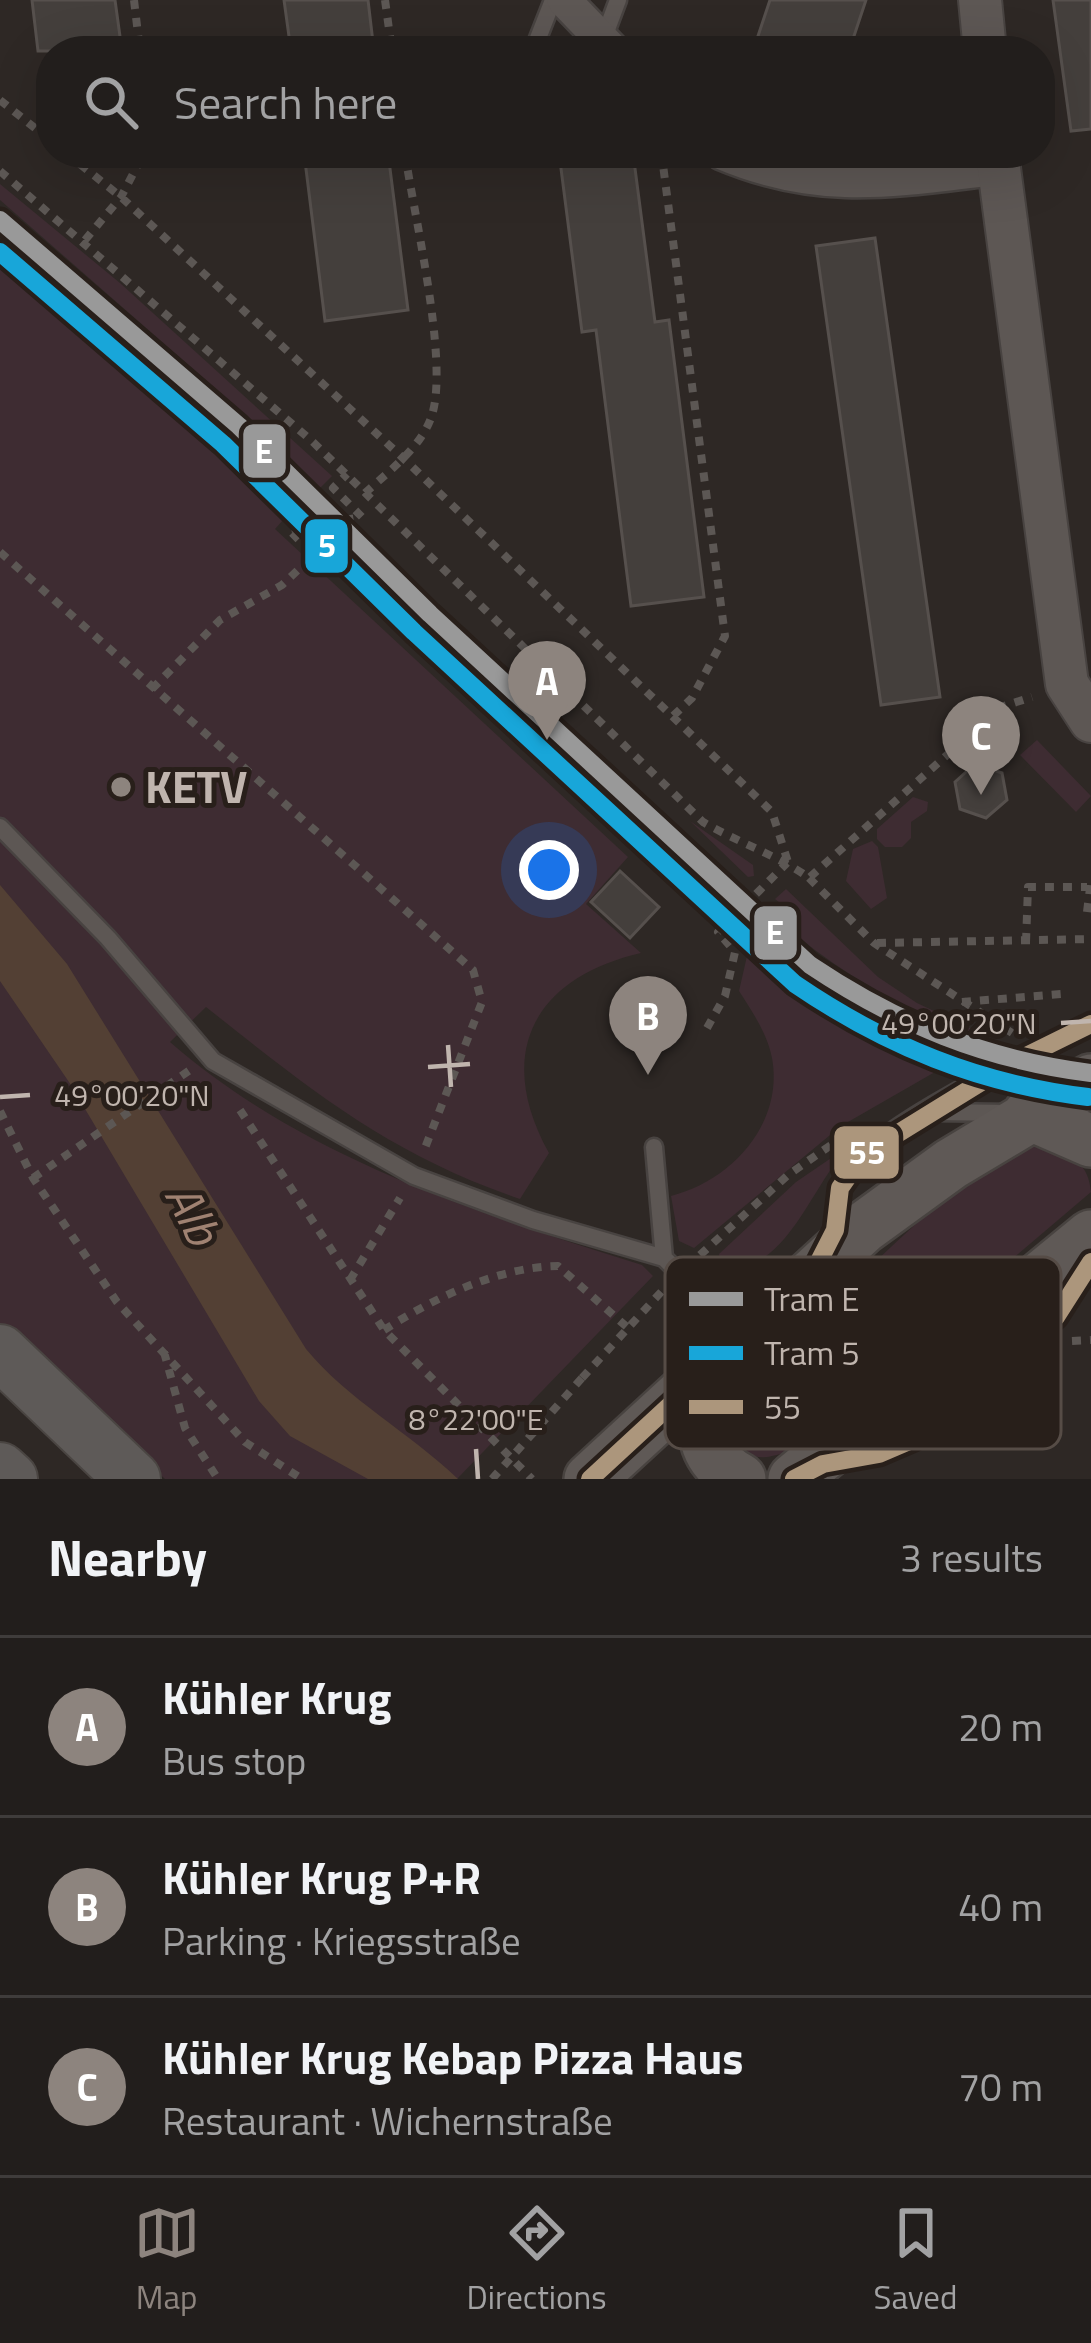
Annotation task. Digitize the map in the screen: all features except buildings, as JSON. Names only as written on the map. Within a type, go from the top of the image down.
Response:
[{"type":"highway","points":[[0,1352],[122,1476]]},
{"type":"highway","points":[[0,1470],[10,1479]]},
{"type":"main road","points":[[832,1257],[902,1198],[1029,1114],[1091,1080]]},
{"type":"main road","points":[[1029,1114],[1091,1141]]},
{"type":"main road","points":[[1061,1260],[1091,1236]]},
{"type":"main road","points":[[590,1479],[665,1406]]},
{"type":"main road","points":[[710,1449],[714,1461],[740,1479]]},
{"type":"main road","points":[[795,1476],[828,1449]]},
{"type":"street","points":[[564,0],[598,36]]},
{"type":"street","points":[[980,0],[984,36]]},
{"type":"street","points":[[757,168],[825,184],[940,168]]},
{"type":"street","points":[[999,168],[1067,684],[1091,722]]},
{"type":"lane","points":[[539,36],[553,0]]},
{"type":"lane","points":[[610,36],[618,0]]},
{"type":"lane","points":[[0,827],[109,938],[213,1061],[414,1176],[533,1220],[664,1258],[654,1147]]},
{"type":"lane","points":[[821,1257],[835,1230],[840,1188],[848,1171],[882,1140],[1091,1024]]},
{"type":"lane","points":[[927,1112],[1029,1114]]},
{"type":"lane","points":[[1061,1309],[1091,1262]]},
{"type":"lane","points":[[795,1476],[891,1449]]},
{"type":"path","points":[[134,0],[138,36]]},
{"type":"path","points":[[386,0],[390,36]]},
{"type":"path","points":[[0,100],[36,129]]},
{"type":"path","points":[[85,168],[403,458],[772,812],[788,862]]},
{"type":"path","points":[[85,240],[121,197],[136,168]]},
{"type":"path","points":[[365,494],[403,458],[431,417],[438,379],[407,168]]},
{"type":"path","points":[[663,168],[725,636],[692,698],[674,716]]},
{"type":"path","points":[[0,171],[85,240],[347,474],[703,822],[767,858],[788,862],[874,943],[1019,1037]]},
{"type":"path","points":[[152,689],[220,620],[270,593],[314,555],[288,529],[362,517],[333,488],[347,474]]},
{"type":"path","points":[[0,552],[473,970],[482,1002],[414,1176],[350,1280]]},
{"type":"path","points":[[808,878],[1001,706],[1067,684]]},
{"type":"path","points":[[707,1028],[725,995],[735,952],[718,932],[788,862]]},
{"type":"path","points":[[1026,942],[1028,887],[1089,883],[1087,912]]},
{"type":"path","points":[[874,943],[1091,939]]},
{"type":"path","points":[[960,1002],[1062,994]]},
{"type":"path","points":[[213,1061],[384,1330],[532,1479]]},
{"type":"path","points":[[33,1178],[182,1076]]},
{"type":"path","points":[[0,1111],[33,1178],[117,1302],[245,1442],[302,1479]]},
{"type":"path","points":[[384,1330],[414,1311],[522,1267],[558,1266],[628,1328]]},
{"type":"path","points":[[492,1479],[665,1289]]},
{"type":"path","points":[[163,1351],[185,1428],[218,1479]]},
{"type":"shaded area","points":[[0,184],[120,283],[332,476],[319,489],[243,413],[0,200]]},
{"type":"shaded area","points":[[0,263],[121,363],[285,518],[275,529],[628,857],[586,904],[641,953],[573,981],[550,1001],[534,1025],[525,1053],[525,1084],[549,1153],[520,1199],[391,1141],[317,1093],[206,1007],[170,1042],[276,1118],[334,1149],[455,1202],[642,1265],[653,1276],[457,1479],[165,1479],[0,1327]]},
{"type":"shaded area","points":[[1037,740],[1091,796],[1076,812],[1020,755]]},
{"type":"shaded area","points":[[913,797],[928,802],[927,811],[911,822],[911,838],[902,847],[885,847],[877,839],[877,829]]},
{"type":"shaded area","points":[[690,821],[753,865],[754,876],[748,877]]},
{"type":"shaded area","points":[[872,841],[878,847],[887,898],[871,909],[846,881],[853,849]]},
{"type":"shaded area","points":[[786,889],[878,977],[917,1003],[989,1037],[987,1042],[878,991],[804,941],[780,922],[789,910],[775,899]]},
{"type":"shaded area","points":[[747,956],[833,1023],[935,1072],[841,1126],[694,1248],[679,1241],[671,1196],[714,1177],[732,1163],[761,1127],[770,1105],[774,1082],[770,1049],[739,991]]},
{"type":"shaded area","points":[[1019,1145],[1056,1151],[1083,1168],[1091,1192],[1015,1257],[881,1257],[951,1194]]},
{"type":"shaded area","points":[[837,1154],[841,1157],[776,1248],[763,1257],[719,1257],[719,1254],[796,1182]]},
{"type":"shaded area","points":[[745,1449],[789,1449],[762,1457]]},
{"type":"water","name":"Alb","points":[[0,885],[67,964],[306,1349],[341,1384],[458,1479],[368,1479],[290,1436],[259,1401],[69,1082],[0,981]]},
{"type":"tram line","name":"E","points":[[0,220],[239,426],[430,614],[810,965],[876,1005],[944,1036],[1015,1059],[1091,1073]]},
{"type":"tram line","name":"5","points":[[0,252],[223,444],[414,632],[795,984],[864,1026],[935,1059],[1009,1083],[1088,1097]]},
{"type":"transit line","name":"55","points":[[821,1257],[835,1230],[840,1188],[863,1155],[1012,1063],[1091,1024]]},
{"type":"transit line","name":"55","points":[[1061,1309],[1091,1262]]},
{"type":"transit line","name":"55","points":[[590,1479],[665,1410]]},
{"type":"transit line","name":"55","points":[[794,1479],[823,1464],[891,1449]]},
{"type":"place","name":"Kühler Krug","points":[[547,740]]},
{"type":"place","name":"KETV","points":[[121,787]]},
{"type":"place","name":"Kühler Krug Kebap Pizza Haus","points":[[981,795]]},
{"type":"place","name":"Kühler Krug P+R","points":[[648,1075]]}]
